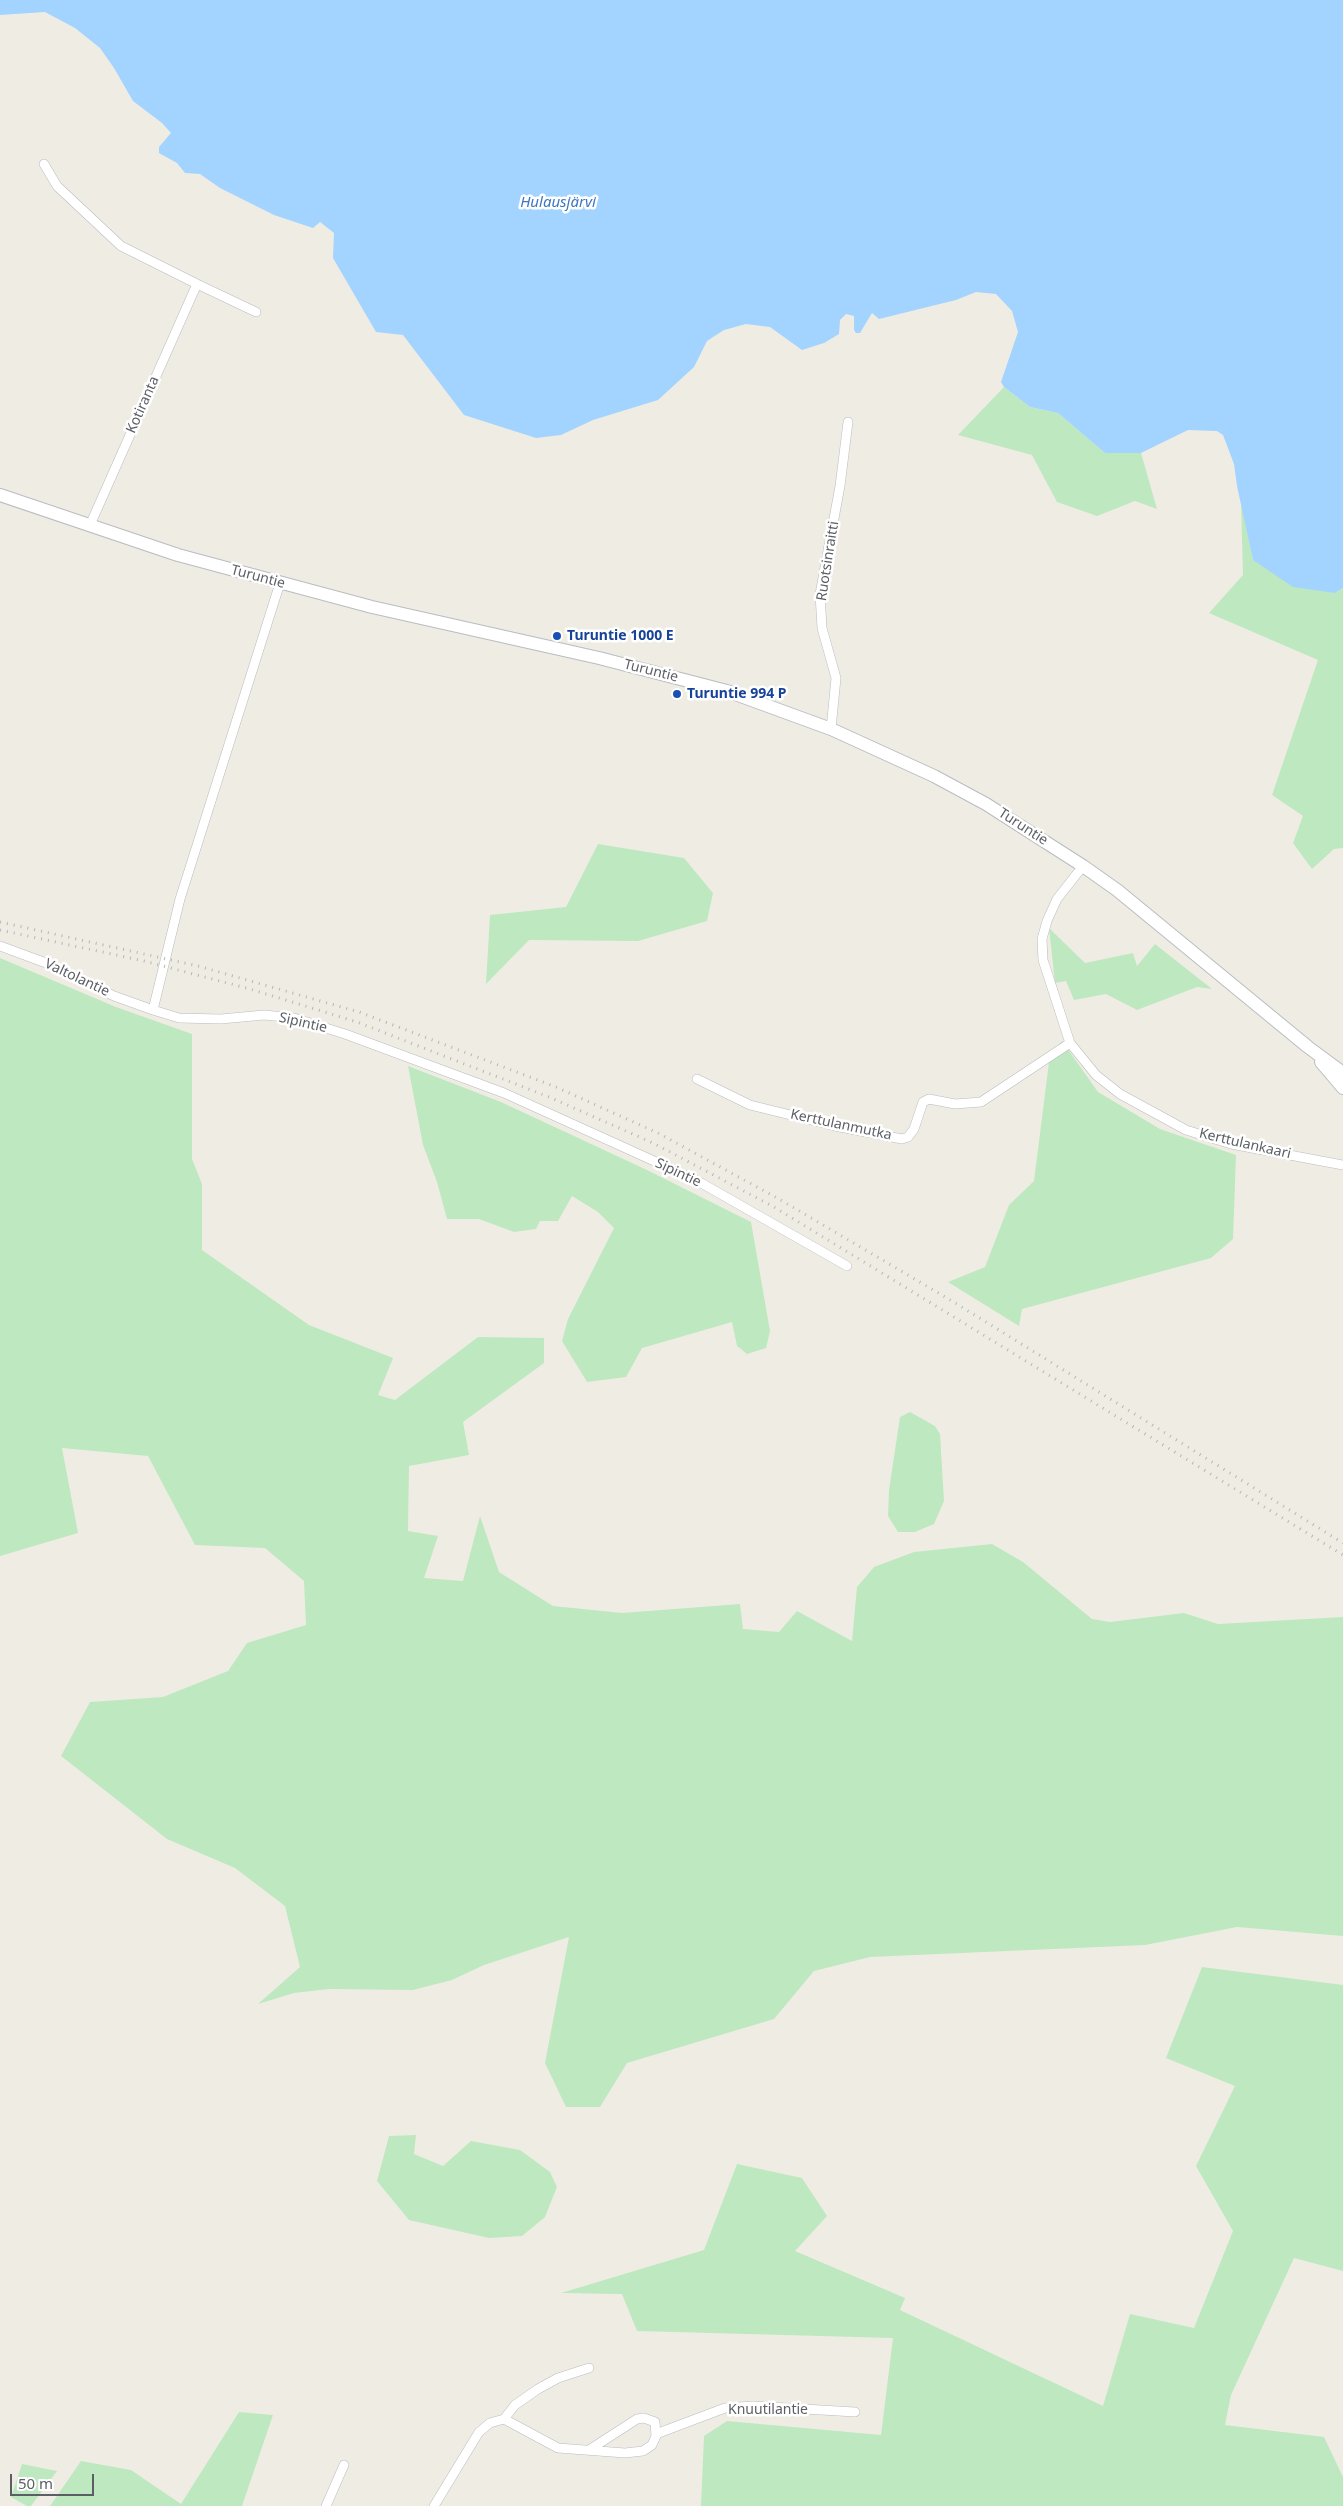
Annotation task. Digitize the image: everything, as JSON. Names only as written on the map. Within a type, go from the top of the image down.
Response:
[{"type":"main road","name":"Turuntie","points":[[0,495],[178,555],[280,583],[727,690],[831,729],[934,776],[986,804],[1083,866],[1214,968],[1308,1047],[1343,1073]]},
{"type":"main road","name":"Turuntie","points":[[1308,1047],[1343,1088]]},
{"type":"street","points":[[44,164],[57,186],[121,246],[256,312]]},
{"type":"street","name":"Kotiranta","points":[[90,525],[197,284]]},
{"type":"street","name":"Ruotsinraitti","points":[[831,729],[836,678],[822,628],[820,594],[840,486],[848,422]]},
{"type":"street","points":[[153,1010],[180,899],[280,583]]},
{"type":"street","name":"Kerttulankaari","points":[[1083,866],[1058,899],[1047,921],[1042,939],[1043,960],[1070,1043],[1096,1075],[1120,1094],[1186,1130],[1231,1144],[1343,1165]]},
{"type":"street","name":"Valtolantie","points":[[0,946],[46,963],[114,996],[153,1010]]},
{"type":"street","name":"Sipintie","points":[[153,1010],[179,1018],[222,1019],[264,1015],[294,1018],[345,1034],[504,1093],[696,1180],[847,1266]]},
{"type":"street","name":"Kerttulanmutka","points":[[697,1080],[750,1105],[835,1126],[902,1138],[908,1137],[914,1129],[923,1102],[929,1099],[955,1104],[981,1102],[1070,1043]]},
{"type":"street","points":[[434,2506],[479,2432],[490,2423],[504,2419],[515,2405],[538,2389],[558,2378],[588,2368]]},
{"type":"street","name":"Knuutilantie","points":[[504,2419],[558,2448],[571,2451],[588,2450],[625,2453],[643,2451],[652,2445],[656,2434],[725,2408],[753,2406],[855,2412]]},
{"type":"street","points":[[588,2450],[636,2419],[644,2418],[655,2422],[656,2434]]},
{"type":"street","points":[[326,2506],[344,2465]]},
{"type":"green space","points":[[1004,387],[1030,407],[1058,413],[1105,453],[1141,453],[1157,509],[1135,501],[1097,516],[1057,502],[1032,455],[958,435]]},
{"type":"green space","points":[[1241,501],[1253,560],[1335,593],[1343,588],[1343,848],[1334,849],[1312,869],[1293,843],[1303,816],[1272,795],[1318,660],[1209,613],[1243,575]]},
{"type":"green space","points":[[598,844],[684,858],[713,893],[707,921],[638,941],[529,940],[486,984],[490,915],[566,907]]},
{"type":"green space","points":[[1049,928],[1085,963],[1133,953],[1137,966],[1155,944],[1212,989],[1197,987],[1137,1010],[1106,994],[1074,1000],[1066,981],[1055,983]]},
{"type":"green space","points":[[0,958],[116,1007],[192,1034],[192,1159],[202,1184],[202,1250],[309,1325],[393,1358],[378,1395],[395,1400],[478,1337],[544,1338],[544,1363],[463,1422],[469,1455],[409,1466],[408,1531],[438,1536],[424,1578],[463,1581],[480,1516],[499,1572],[553,1606],[622,1613],[740,1604],[743,1629],[779,1632],[797,1611],[852,1641],[857,1587],[874,1567],[914,1552],[992,1544],[1023,1562],[1092,1619],[1110,1622],[1184,1613],[1218,1624],[1343,1617],[1343,1936],[1237,1927],[1145,1945],[870,1957],[814,1971],[774,2019],[627,2063],[600,2107],[566,2107],[545,2063],[569,1937],[484,1965],[452,1980],[413,1990],[329,1989],[294,1993],[258,2004],[300,1967],[285,1906],[235,1868],[167,1839],[61,1756],[90,1702],[163,1697],[228,1671],[247,1643],[306,1625],[304,1581],[265,1548],[195,1545],[148,1456],[62,1448],[78,1533],[0,1556]]},
{"type":"green space","points":[[1062,1041],[1098,1092],[1160,1129],[1236,1155],[1233,1239],[1211,1258],[1022,1309],[1019,1326],[948,1282],[985,1267],[1009,1205],[1034,1181],[1050,1054]]},
{"type":"green space","points":[[408,1066],[501,1102],[647,1170],[751,1222],[770,1331],[766,1348],[747,1354],[737,1346],[732,1322],[642,1348],[626,1377],[587,1382],[562,1341],[568,1319],[614,1228],[598,1212],[572,1196],[558,1221],[540,1221],[536,1229],[514,1232],[479,1219],[447,1219],[437,1182],[423,1145]]},
{"type":"green space","points":[[910,1412],[935,1426],[940,1434],[944,1501],[934,1524],[915,1532],[898,1532],[888,1516],[889,1490],[900,1417]]},
{"type":"green space","points":[[1202,1967],[1343,1985],[1343,2271],[1294,2258],[1231,2395],[1225,2425],[1324,2437],[1343,2477],[1343,2506],[701,2506],[704,2436],[727,2421],[881,2435],[893,2338],[637,2331],[622,2294],[561,2293],[704,2250],[737,2164],[802,2178],[827,2216],[795,2251],[905,2298],[900,2310],[1103,2406],[1130,2314],[1194,2328],[1233,2231],[1196,2166],[1235,2086],[1166,2058]]},
{"type":"green space","points":[[416,2135],[414,2154],[443,2166],[471,2141],[520,2150],[550,2172],[557,2187],[545,2217],[522,2236],[489,2238],[409,2220],[377,2181],[389,2136]]},
{"type":"green space","points":[[239,2412],[273,2415],[242,2506],[50,2506],[81,2461],[131,2470],[181,2504]]},
{"type":"green space","points":[[22,2464],[57,2471],[31,2506],[27,2506],[11,2497]]},
{"type":"water","name":"Hulausjärvi","points":[[0,0],[1343,0],[1343,588],[1335,593],[1293,587],[1253,560],[1234,464],[1223,435],[1217,431],[1188,430],[1141,453],[1105,453],[1058,413],[1030,407],[1004,387],[1001,382],[1018,332],[1012,311],[996,294],[976,292],[956,300],[879,319],[872,313],[860,333],[856,333],[854,330],[854,316],[846,314],[840,320],[839,334],[824,343],[802,350],[770,327],[746,324],[724,330],[707,341],[694,367],[658,400],[593,420],[561,435],[536,438],[464,415],[403,335],[376,332],[333,258],[334,233],[320,222],[313,228],[274,215],[220,188],[200,174],[185,173],[177,163],[159,153],[159,147],[171,133],[162,123],[133,101],[100,48],[75,28],[45,12],[0,15]]},
{"type":"railway","points":[[0,922],[198,966],[359,1012],[556,1087],[658,1133],[779,1199],[952,1301],[1343,1543]]},
{"type":"railway","points":[[0,930],[144,961],[250,989],[357,1022],[549,1097],[653,1143],[774,1207],[1343,1555]]},
{"type":"place","name":"Turuntie 1000 E","points":[[557,636]]},
{"type":"place","name":"Turuntie 994 P","points":[[677,694]]}]
